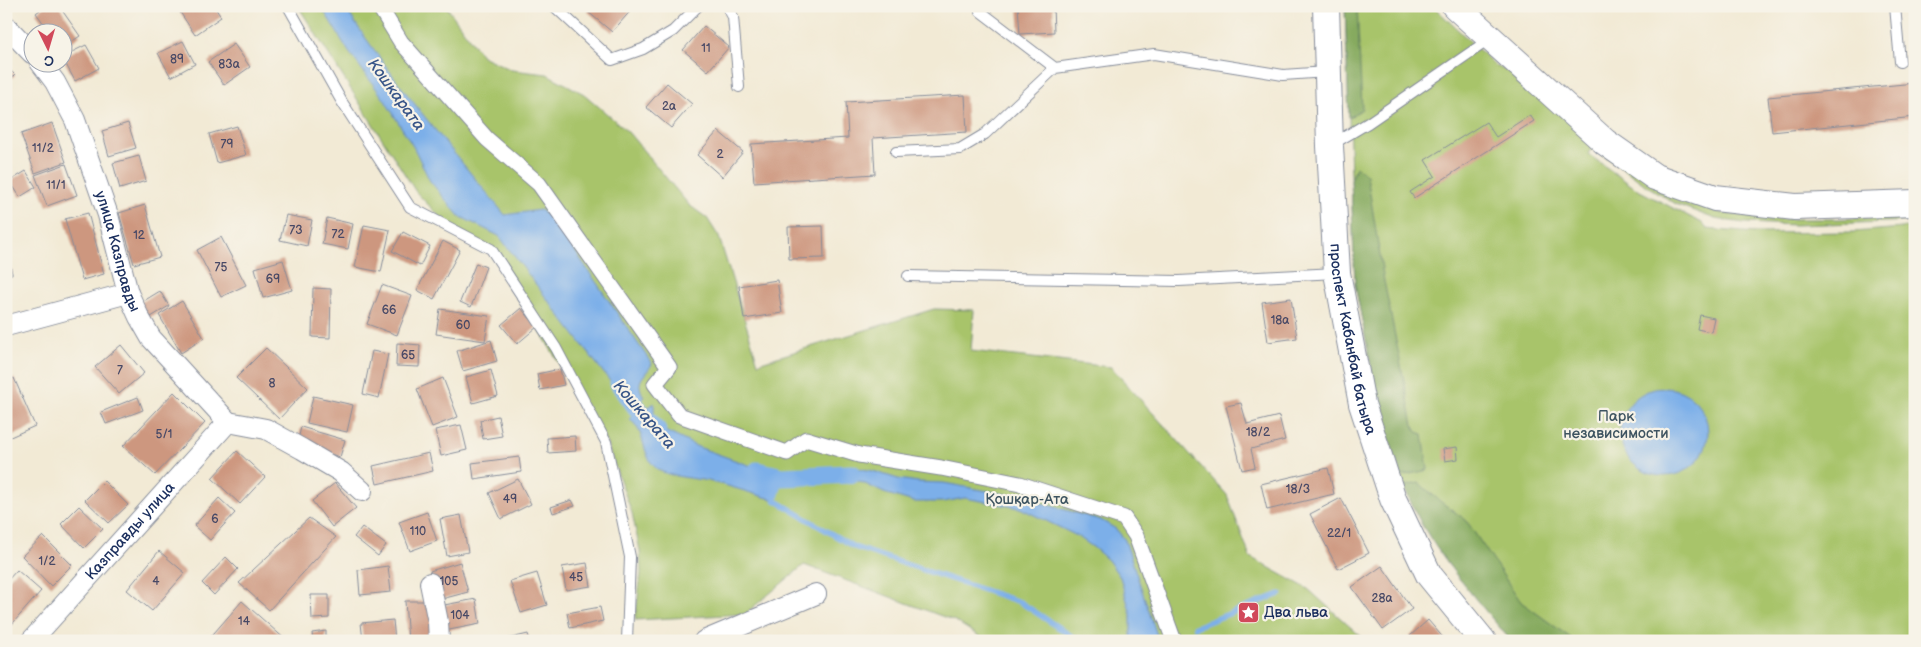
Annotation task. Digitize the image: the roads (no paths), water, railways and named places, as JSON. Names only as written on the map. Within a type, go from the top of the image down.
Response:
[{"type":"street","points":[[379,6],[401,42],[487,139],[539,184],[669,367],[655,384],[679,415],[787,454],[806,439],[859,456],[941,468],[1020,484],[1124,518],[1136,536],[1174,641]]},
{"type":"street","name":"проспект Кабанбай батыра","points":[[1326,6],[1330,146],[1337,273],[1362,404],[1393,499],[1429,575],[1484,641]]},
{"type":"street","points":[[1455,6],[1605,142],[1655,177],[1715,198],[1795,207],[1915,203]]},
{"type":"street","points":[[6,26],[22,43]]},
{"type":"street","name":"улица Казправды","points":[[48,72],[55,82],[75,120],[108,216],[128,293],[151,338],[228,422]]},
{"type":"street","points":[[6,326],[128,293]]},
{"type":"street","points":[[228,422],[266,429],[340,472],[362,491]]},
{"type":"street","name":"Казправды улица","points":[[31,641],[228,422]]},
{"type":"street","points":[[430,583],[438,622],[439,641]]},
{"type":"street","points":[[704,641],[816,594]]},
{"type":"lane","points":[[288,6],[342,102],[410,207],[491,248],[566,365],[606,442],[630,557],[627,641]]},
{"type":"lane","points":[[554,6],[612,60],[643,49],[673,31],[698,6]]},
{"type":"lane","points":[[727,6],[733,17],[739,87]]},
{"type":"lane","points":[[1895,6],[1900,62]]},
{"type":"lane","points":[[980,11],[1055,68]]},
{"type":"lane","points":[[1330,146],[1368,123],[1491,39]]},
{"type":"lane","points":[[896,152],[960,148],[985,134],[1055,68],[1154,54],[1283,75],[1328,72]]},
{"type":"lane","points":[[908,276],[1179,281],[1337,273]]},
{"type":"water","points":[[321,6],[344,6],[401,87],[505,215],[540,210],[553,219],[652,364],[640,383],[644,397],[629,406],[499,236],[459,216],[430,181],[414,148],[384,99],[349,52]]},
{"type":"water","points":[[1664,388],[1681,391],[1695,401],[1705,415],[1708,432],[1705,449],[1695,463],[1681,473],[1664,476],[1647,473],[1633,463],[1623,449],[1620,432],[1623,415],[1633,401],[1647,391]]},
{"type":"water","points":[[654,403],[654,416],[659,426],[665,431],[698,447],[782,477],[775,500],[717,483],[673,475],[656,468],[651,463],[638,429],[629,419]]},
{"type":"water","points":[[847,466],[873,471],[898,479],[944,483],[1020,497],[1101,520],[1116,529],[1125,540],[1159,641],[1131,641],[1131,614],[1120,577],[1108,560],[1077,536],[1020,508],[965,498],[943,502],[914,502],[884,493],[859,481],[823,479],[829,468]]},
{"type":"waterway","name":"Кошкарата","points":[[619,383],[640,412],[657,430]]},
{"type":"waterway","name":"Кошкарата","points":[[757,471],[782,477],[852,474]]},
{"type":"waterway","points":[[782,477],[775,500],[854,547],[1020,602],[1079,641]]},
{"type":"waterway","points":[[1195,627],[1280,594]]},
{"type":"place","name":"Два льва","points":[[1248,612]]},
{"type":"park label","name":"Парк независимости","points":[[1616,424]]},
{"type":"park label","name":"Қошқар-Ата","points":[[1027,499]]}]
